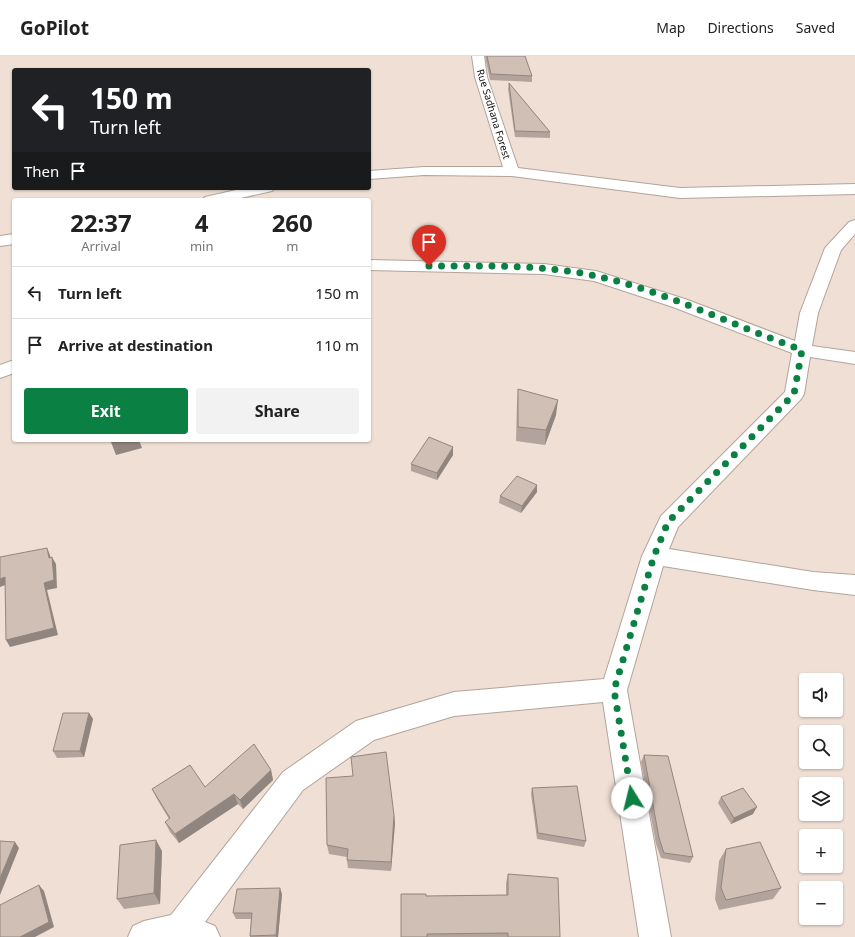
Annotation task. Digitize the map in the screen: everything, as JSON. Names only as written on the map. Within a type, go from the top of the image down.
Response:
[{"type":"street","name":"Rue Sadhana Forest","points":[[478,56],[481,77],[512,172]]},
{"type":"street","points":[[371,175],[424,171],[512,172],[680,193],[855,189]]},
{"type":"street","points":[[220,198],[258,190]]},
{"type":"street","points":[[655,937],[614,690],[654,556],[668,522],[794,394],[809,313],[833,248],[855,225]]},
{"type":"street","points":[[0,241],[12,239]]},
{"type":"street","points":[[371,265],[544,269],[596,276],[679,303],[802,350],[855,358]]},
{"type":"street","points":[[0,372],[12,367]]},
{"type":"street","points":[[654,556],[813,581],[855,585]]},
{"type":"street","points":[[144,937],[192,933],[293,781],[366,730],[454,704],[614,690]]},
{"type":"building","points":[[487,56],[525,56],[532,76],[491,74]]},
{"type":"building","points":[[509,83],[550,132],[515,131]]},
{"type":"building","points":[[518,389],[558,400],[546,430],[518,427]]},
{"type":"building","points":[[429,437],[453,447],[437,473],[411,464]]},
{"type":"building","points":[[517,476],[537,485],[522,506],[500,496]]},
{"type":"building","points":[[47,548],[49,558],[52,557],[54,580],[44,583],[54,628],[6,640],[5,577],[0,579],[0,557]]},
{"type":"building","points":[[63,713],[89,713],[80,751],[53,751]]},
{"type":"building","points":[[254,744],[271,770],[240,800],[234,794],[175,834],[165,822],[170,818],[152,789],[190,765],[205,787]]},
{"type":"building","points":[[386,752],[394,815],[391,862],[347,860],[348,849],[327,845],[326,778],[353,776],[351,757]]},
{"type":"building","points":[[644,755],[668,756],[693,857],[664,853],[659,838]]},
{"type":"building","points":[[577,786],[586,841],[538,833],[532,788]]},
{"type":"building","points":[[743,788],[757,807],[734,818],[721,797]]},
{"type":"building","points":[[156,840],[154,893],[117,899],[120,845]]},
{"type":"building","points":[[0,841],[15,842],[0,878]]},
{"type":"building","points":[[760,842],[781,888],[726,900],[721,888],[726,849]]},
{"type":"building","points":[[508,874],[558,878],[560,937],[508,937],[508,933],[427,934],[427,937],[401,937],[401,894],[426,894],[426,896],[508,895]]},
{"type":"building","points":[[39,885],[49,922],[20,937],[0,937],[0,905]]},
{"type":"building","points":[[280,888],[276,935],[250,936],[252,913],[233,913],[237,889]]},
{"type":"route","points":[[429,266],[544,269],[596,276],[625,284],[679,303],[754,333],[802,350],[794,394],[668,522],[654,556],[614,690],[632,798]]}]
